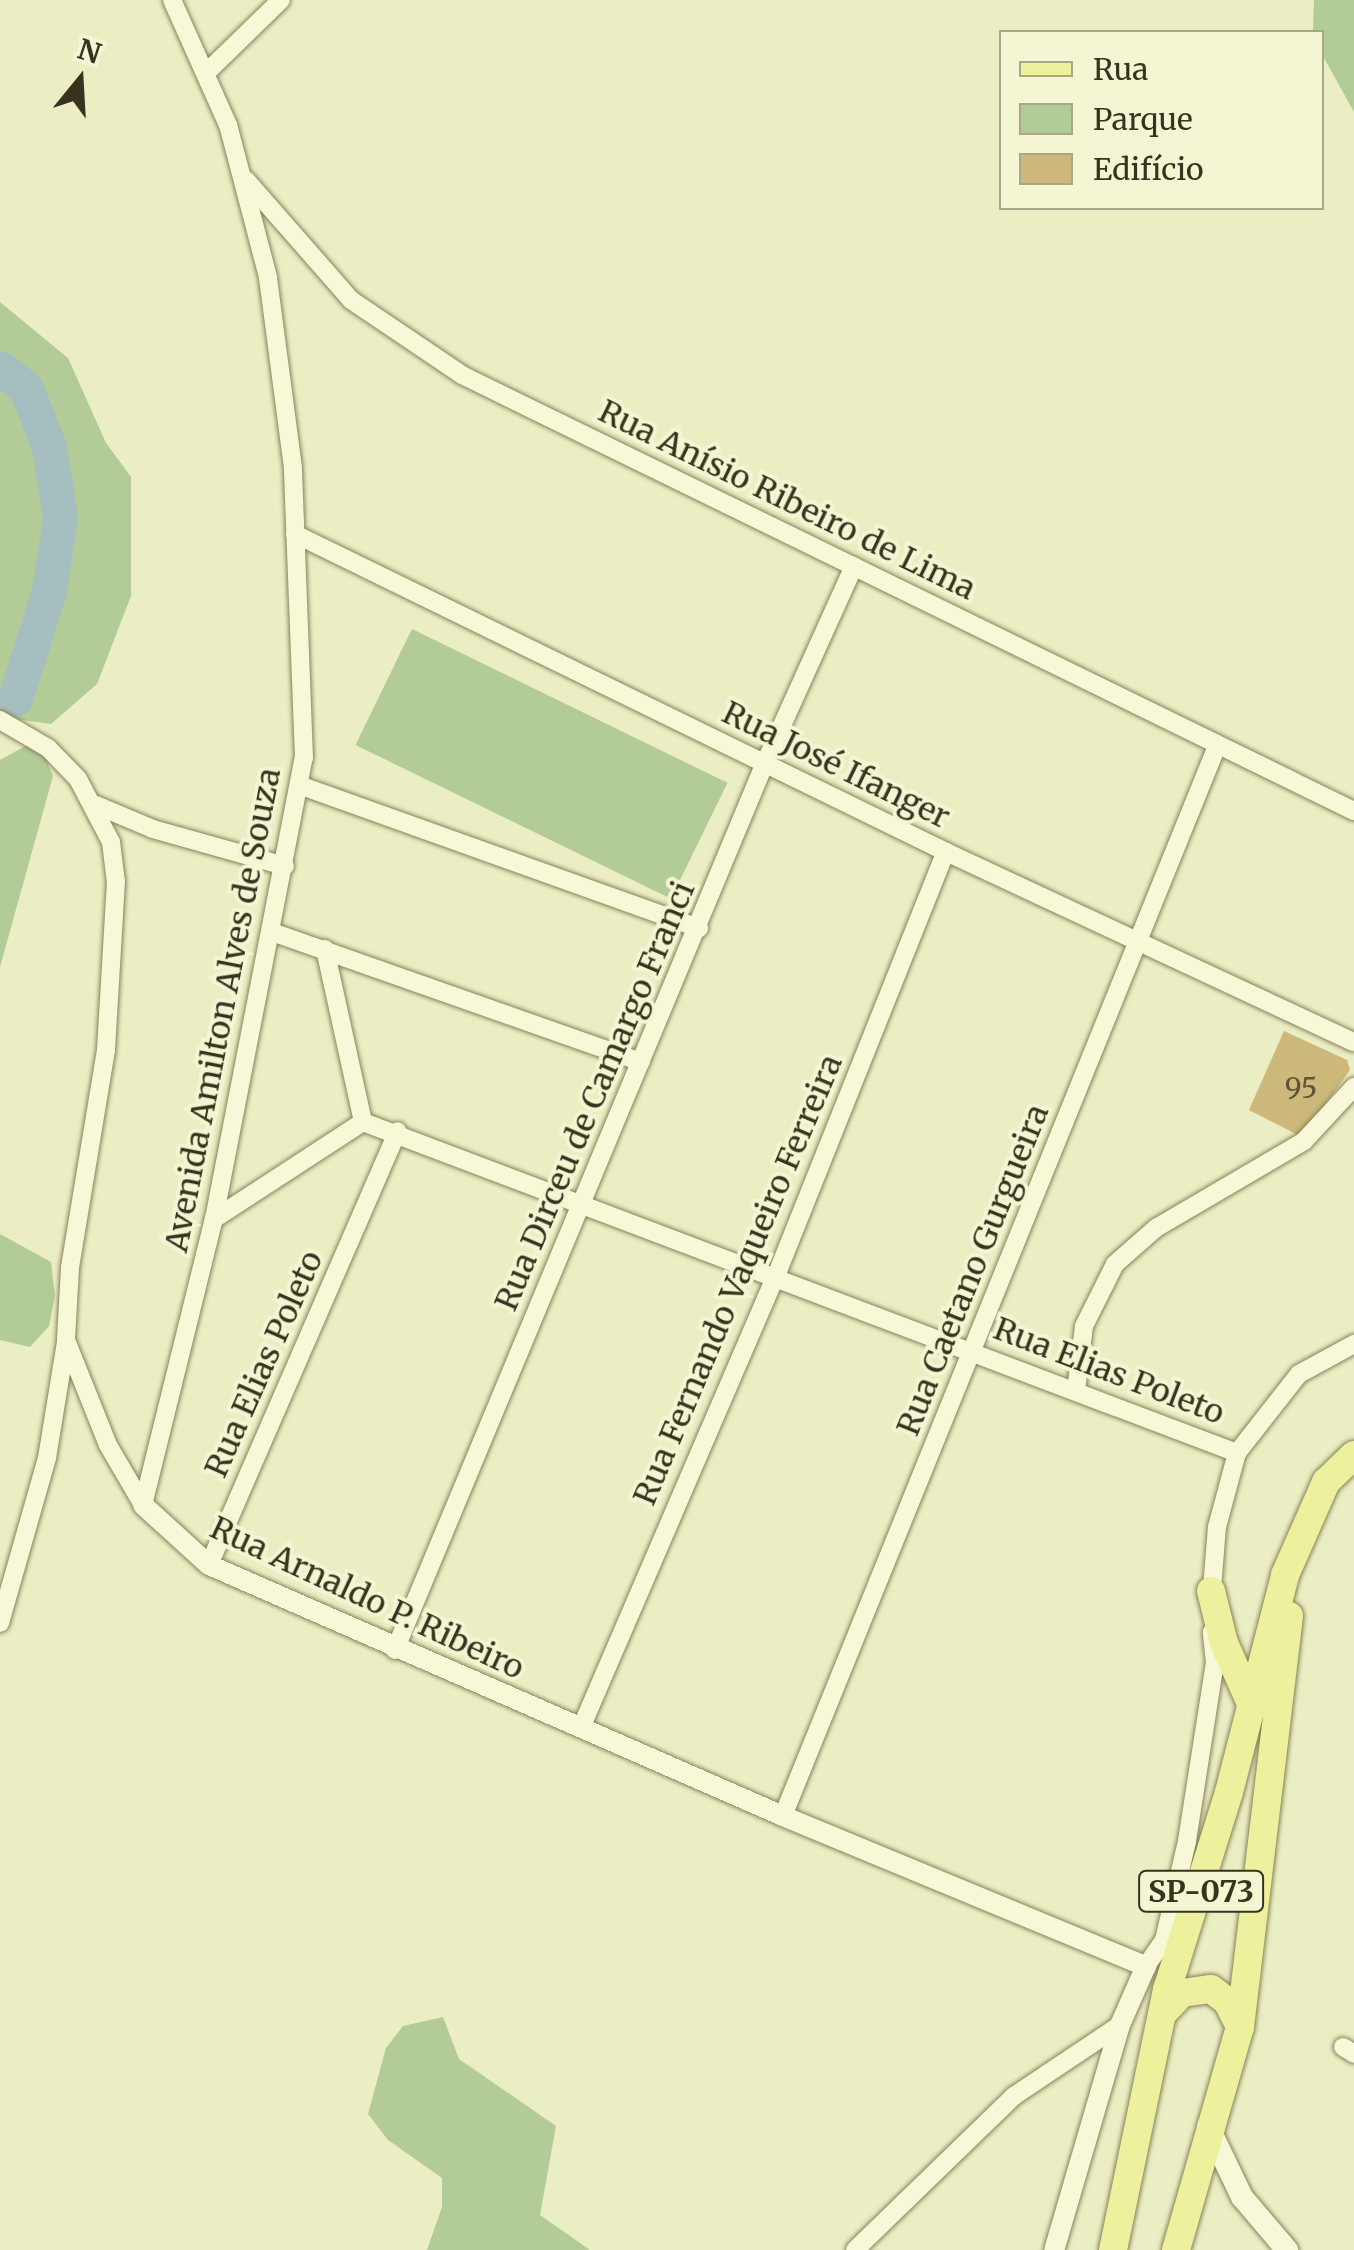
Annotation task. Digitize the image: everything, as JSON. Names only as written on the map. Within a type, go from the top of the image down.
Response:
[{"type":"main road","name":"SP-073","points":[[1113,2250],[1166,2010],[1301,1535],[1326,1482],[1354,1455]]},
{"type":"main road","name":"SP-073","points":[[1176,2250],[1208,2126],[1240,2027],[1301,1535]]},
{"type":"main road","points":[[1211,1591],[1224,1643],[1252,1706]]},
{"type":"main road","points":[[1166,2010],[1182,1993],[1211,1990],[1227,2001],[1240,2027]]},
{"type":"main road","points":[[1208,2126],[1242,2197],[1287,2250]]},
{"type":"street","name":"Avenida Amilton Alves de Souza","points":[[143,1504],[214,1219],[304,758],[284,372],[243,175],[207,72],[172,0]]},
{"type":"street","points":[[207,72],[282,0]]},
{"type":"street","name":"Rua Anísio Ribeiro de Lima","points":[[243,175],[316,265],[384,328],[462,375],[1354,811]]},
{"type":"street","name":"Rua José Ifanger","points":[[295,534],[946,852],[1354,1042]]},
{"type":"street","name":"Rua Dirceu de Camargo Franci","points":[[395,1650],[699,928],[764,763],[854,566]]},
{"type":"street","name":"Rua Arnaldo P. Ribeiro","points":[[0,720],[48,748],[95,805],[111,842],[116,881],[106,1050],[70,1268],[66,1340],[108,1445],[143,1504],[209,1565],[395,1650],[1146,1966]]},
{"type":"street","name":"Rua Caetano Gurgueira","points":[[783,1816],[971,1348],[1141,943],[1217,746]]},
{"type":"street","points":[[300,785],[699,928]]},
{"type":"street","points":[[95,805],[153,829],[285,866]]},
{"type":"street","name":"Rua Fernando Vaqueiro Ferreira","points":[[581,1728],[776,1276],[946,852]]},
{"type":"street","points":[[272,932],[641,1062]]},
{"type":"street","points":[[214,1219],[364,1122],[325,950]]},
{"type":"street","points":[[1076,1391],[1084,1326],[1115,1264],[1170,1218],[1304,1141],[1354,1088]]},
{"type":"street","name":"Rua Elias Poleto","points":[[364,1122],[971,1348],[1237,1453]]},
{"type":"street","name":"Rua Elias Poleto","points":[[209,1565],[398,1132]]},
{"type":"street","points":[[0,1623],[48,1458],[66,1340]]},
{"type":"street","points":[[1054,2250],[1120,2025],[1146,1966],[1164,1940],[1204,1749],[1215,1664],[1211,1591],[1217,1527],[1237,1453],[1300,1374],[1354,1344]]},
{"type":"street","points":[[856,2250],[1014,2096],[1120,2025]]},
{"type":"green space","points":[[1314,0],[1354,0],[1354,112],[1324,58],[1324,30],[1313,30]]},
{"type":"green space","points":[[0,302],[68,358],[106,443],[131,477],[131,596],[97,684],[51,724],[0,717]]},
{"type":"green space","points":[[412,629],[727,783],[671,899],[355,745]]},
{"type":"green space","points":[[38,739],[53,776],[0,967],[0,760]]},
{"type":"green space","points":[[0,1234],[51,1262],[55,1296],[49,1326],[30,1347],[0,1340]]},
{"type":"green space","points":[[443,2017],[459,2059],[556,2126],[540,2215],[590,2250],[427,2250],[442,2207],[442,2178],[388,2140],[368,2114],[386,2048],[403,2026]]},
{"type":"building","points":[[1284,1031],[1347,1060],[1350,1070],[1302,1137],[1249,1110]]},
{"type":"waterway","points":[[0,368],[26,388],[49,447],[60,517],[49,591],[15,699]]}]
